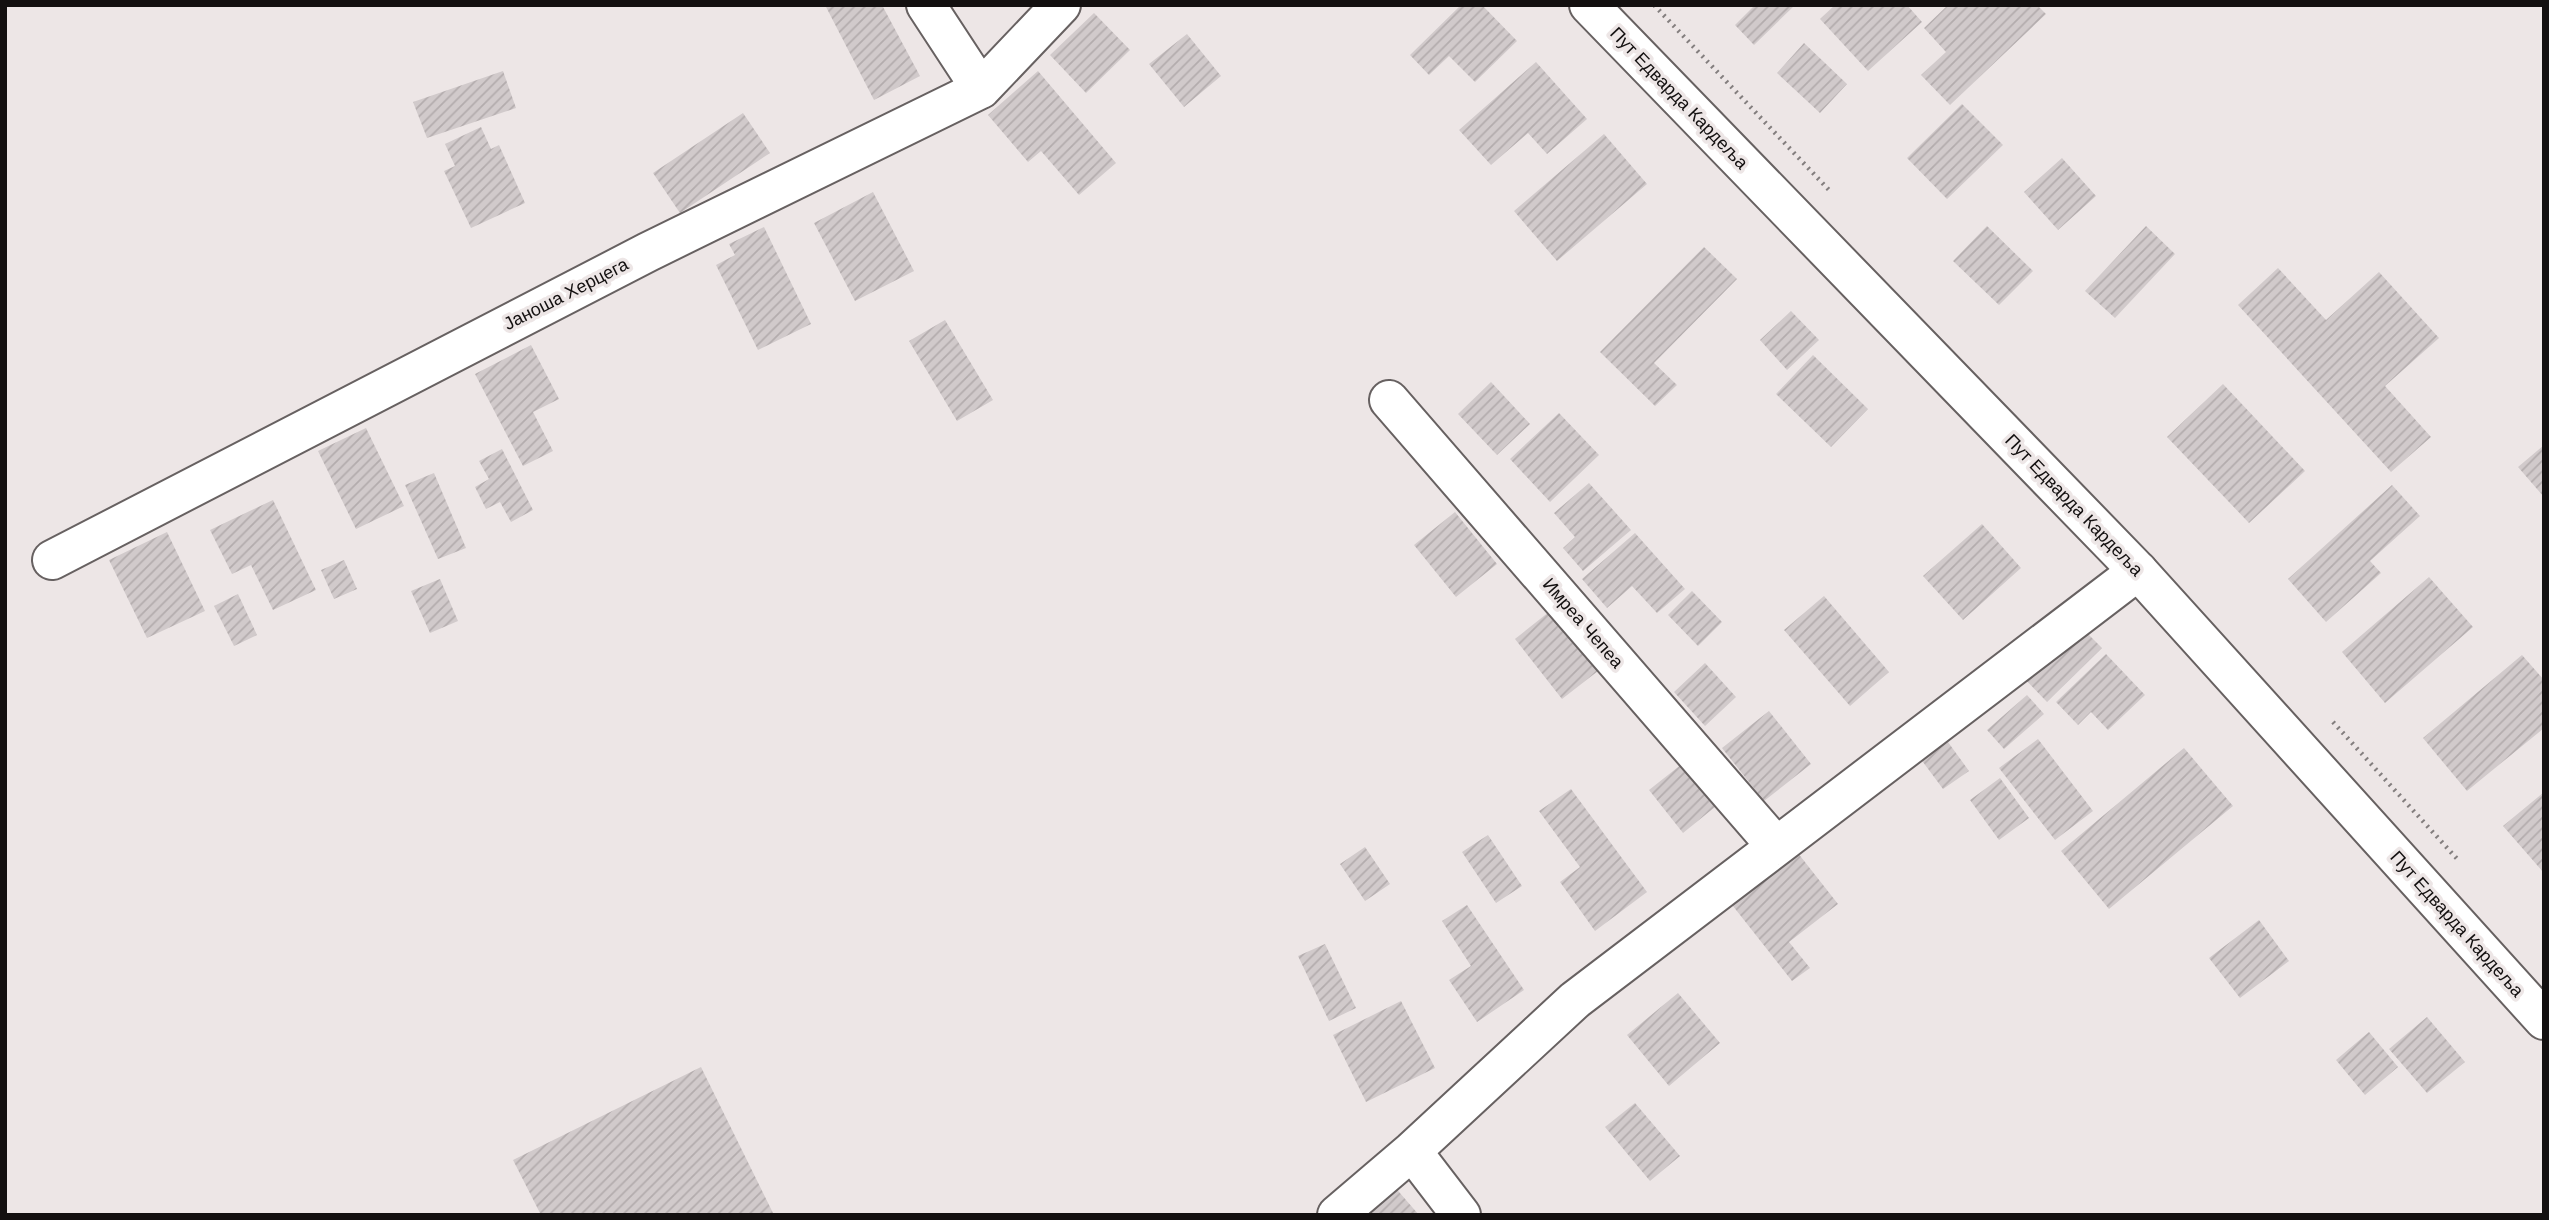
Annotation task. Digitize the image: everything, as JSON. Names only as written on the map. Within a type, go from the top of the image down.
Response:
[{"type":"street","points":[[926,5],[981,89]]},
{"type":"street","name":"Јаноша Херцега","points":[[52,560],[648,252],[981,89],[1060,5]]},
{"type":"street","name":"Пут Едварда Кардеља","points":[[1589,5],[2138,571],[2544,1020]]},
{"type":"street","name":"Имреа Чепеа","points":[[1389,400],[1776,846]]},
{"type":"street","points":[[1337,1215],[1412,1151],[1575,1000],[2138,571]]},
{"type":"street","points":[[1412,1151],[1461,1215]]},
{"type":"building","points":[[825,5],[882,5],[920,76],[874,100]]},
{"type":"building","points":[[1461,5],[1482,5],[1517,41],[1475,82],[1449,56],[1429,75],[1410,55]]},
{"type":"building","points":[[1755,5],[1795,5],[1754,45],[1735,25]]},
{"type":"building","points":[[1835,5],[1907,5],[1922,22],[1868,71],[1820,19]]},
{"type":"building","points":[[1948,5],[2037,5],[2046,14],[1950,105],[1921,75],[1946,52],[1924,28]]},
{"type":"building","points":[[1094,13],[1130,50],[1086,93],[1050,55]]},
{"type":"building","points":[[1187,34],[1221,76],[1184,107],[1149,64]]},
{"type":"building","points":[[1804,43],[1847,84],[1820,113],[1777,73]]},
{"type":"building","points":[[1536,62],[1587,119],[1547,154],[1528,133],[1491,165],[1459,130]]},
{"type":"building","points":[[503,71],[516,108],[427,138],[413,102]]},
{"type":"building","points":[[1038,71],[1116,163],[1079,195],[1041,151],[1028,162],[988,115]]},
{"type":"building","points":[[1962,104],[2003,145],[1947,199],[1907,158]]},
{"type":"building","points":[[743,113],[770,153],[680,213],[653,173]]},
{"type":"building","points":[[481,127],[491,149],[499,145],[525,203],[471,228],[444,171],[455,166],[445,144]]},
{"type":"building","points":[[1604,134],[1647,184],[1557,261],[1514,211]]},
{"type":"building","points":[[2062,158],[2096,196],[2058,230],[2024,192]]},
{"type":"building","points":[[873,192],[914,271],[855,301],[814,223]]},
{"type":"building","points":[[1987,226],[2033,271],[1999,305],[1953,261]]},
{"type":"building","points":[[2146,226],[2175,254],[2115,318],[2085,291]]},
{"type":"building","points":[[764,227],[811,324],[758,350],[716,265],[735,255],[729,244]]},
{"type":"building","points":[[1704,247],[1737,279],[1654,363],[1677,385],[1655,406],[1600,352]]},
{"type":"building","points":[[2278,268],[2326,320],[2379,272],[2439,338],[2385,386],[2431,437],[2391,472],[2238,305]]},
{"type":"building","points":[[1791,311],[1819,340],[1787,370],[1760,340]]},
{"type":"building","points":[[945,320],[993,400],[957,421],[909,341]]},
{"type":"building","points":[[531,345],[559,399],[533,412],[553,451],[523,466],[475,374]]},
{"type":"building","points":[[1813,355],[1868,409],[1831,447],[1776,394]]},
{"type":"building","points":[[1491,382],[1530,424],[1497,455],[1458,414]]},
{"type":"building","points":[[2223,384],[2305,471],[2249,523],[2167,437]]},
{"type":"building","points":[[1559,413],[1599,455],[1550,502],[1510,459]]},
{"type":"building","points":[[366,428],[404,506],[356,529],[318,451]]},
{"type":"building","points":[[2544,445],[2544,497],[2518,467]]},
{"type":"building","points":[[502,449],[533,510],[511,522],[500,502],[486,509],[475,487],[489,479],[479,461]]},
{"type":"building","points":[[434,473],[466,548],[438,559],[405,485]]},
{"type":"building","points":[[1589,483],[1631,530],[1583,571],[1563,548],[1575,537],[1554,513]]},
{"type":"building","points":[[2392,485],[2420,516],[2370,561],[2381,573],[2326,622],[2288,579]]},
{"type":"building","points":[[273,500],[316,590],[273,610],[251,565],[232,574],[210,530]]},
{"type":"building","points":[[1455,512],[1497,564],[1456,597],[1414,545]]},
{"type":"building","points":[[1982,524],[2021,568],[1963,620],[1923,576]]},
{"type":"building","points":[[167,532],[205,611],[147,638],[109,560]]},
{"type":"building","points":[[1635,533],[1685,589],[1657,613],[1632,586],[1607,608],[1582,579]]},
{"type":"building","points":[[344,560],[357,589],[334,599],[321,570]]},
{"type":"building","points":[[2429,577],[2473,627],[2385,703],[2342,652]]},
{"type":"building","points":[[440,579],[458,621],[430,633],[411,591]]},
{"type":"building","points":[[1692,591],[1722,622],[1698,646],[1668,615]]},
{"type":"building","points":[[238,594],[257,635],[234,646],[214,606]]},
{"type":"building","points":[[1824,596],[1889,672],[1850,706],[1784,630]]},
{"type":"building","points":[[1559,604],[1607,664],[1562,699],[1515,639]]},
{"type":"building","points":[[2076,622],[2102,648],[2047,702],[2021,675]]},
{"type":"building","points":[[2106,654],[2145,695],[2108,730],[2091,712],[2078,725],[2056,702]]},
{"type":"building","points":[[2522,655],[2544,680],[2544,728],[2467,791],[2423,738]]},
{"type":"building","points":[[1705,663],[1736,697],[1705,726],[1674,692]]},
{"type":"building","points":[[2027,695],[2044,714],[2004,749],[1987,730]]},
{"type":"building","points":[[1769,711],[1811,764],[1764,801],[1722,748]]},
{"type":"building","points":[[1940,731],[1969,771],[1943,789],[1914,750]]},
{"type":"building","points":[[2038,739],[2093,811],[2055,840],[1999,768]]},
{"type":"building","points":[[2184,748],[2233,806],[2109,909],[2061,851]]},
{"type":"building","points":[[1692,756],[1726,798],[1683,833],[1649,790]]},
{"type":"building","points":[[2000,778],[2029,818],[1999,840],[1970,800]]},
{"type":"building","points":[[1571,789],[1647,892],[1595,931],[1560,882],[1580,867],[1539,811]]},
{"type":"building","points":[[2544,792],[2544,873],[2503,826]]},
{"type":"building","points":[[1488,835],[1522,886],[1496,903],[1462,852]]},
{"type":"building","points":[[1790,843],[1838,904],[1789,942],[1810,968],[1792,981],[1729,901]]},
{"type":"building","points":[[1365,847],[1390,884],[1365,901],[1340,864]]},
{"type":"building","points":[[1467,905],[1524,990],[1477,1022],[1449,980],[1471,966],[1442,921]]},
{"type":"building","points":[[2259,920],[2289,961],[2240,998],[2209,958]]},
{"type":"building","points":[[1325,944],[1356,1008],[1329,1021],[1298,956]]},
{"type":"building","points":[[1678,993],[1720,1043],[1669,1086],[1627,1035]]},
{"type":"building","points":[[1401,1001],[1435,1068],[1366,1102],[1333,1035]]},
{"type":"building","points":[[2427,1017],[2465,1062],[2427,1093],[2389,1049]]},
{"type":"building","points":[[2369,1032],[2398,1067],[2365,1095],[2336,1060]]},
{"type":"building","points":[[701,1067],[774,1215],[541,1215],[513,1160]]},
{"type":"building","points":[[1635,1103],[1680,1156],[1650,1181],[1605,1127]]},
{"type":"building","points":[[1393,1185],[1419,1215],[1359,1215]]}]
